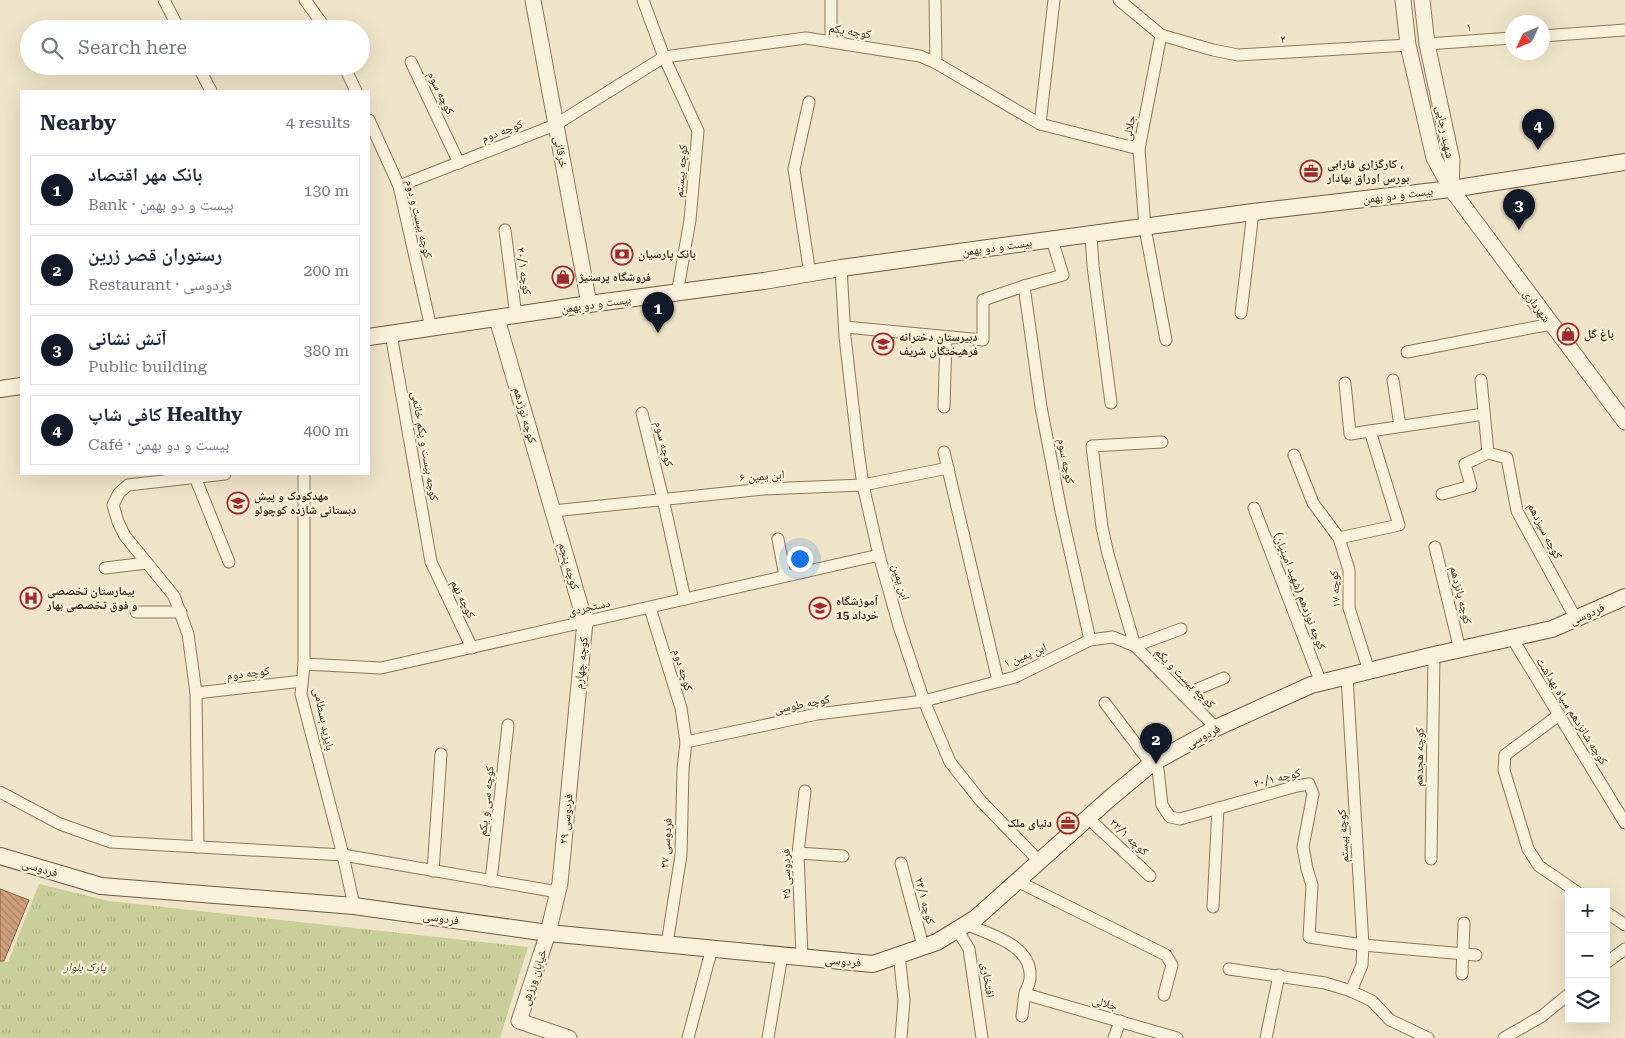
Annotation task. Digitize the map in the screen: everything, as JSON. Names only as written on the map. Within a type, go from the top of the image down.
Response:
[{"type":"main road","name":"بیست و دو بهمن","points":[[370,337],[589,304],[677,294],[841,268],[1253,212],[1451,189],[1625,162]]},
{"type":"main road","points":[[1,385],[20,386]]},
{"type":"main road","name":"فردوسی","points":[[0,856],[101,886],[354,906],[548,933],[873,964],[937,942],[976,918],[1088,818],[1154,763],[1216,728],[1311,685],[1552,629],[1625,597]]},
{"type":"street","points":[[164,0],[174,20]]},
{"type":"street","points":[[305,0],[319,20]]},
{"type":"street","name":"خرقانی","points":[[533,0],[589,304]]},
{"type":"street","points":[[643,0],[664,57]]},
{"type":"street","points":[[831,0],[832,42]]},
{"type":"street","points":[[935,0],[936,63]]},
{"type":"street","points":[[1040,124],[1054,0]]},
{"type":"street","points":[[1119,0],[1161,35]]},
{"type":"street","name":"شهید رجایی","points":[[1403,0],[1408,44],[1434,158],[1451,189]]},
{"type":"street","name":"شهید رجایی","points":[[1422,0],[1427,44],[1452,160],[1451,189]]},
{"type":"street","points":[[1550,35],[1625,30]]},
{"type":"street","name":"۲","points":[[1161,35],[1238,55],[1408,44]]},
{"type":"street","name":"جلالی","points":[[1161,35],[1139,149],[1145,228],[1166,340]]},
{"type":"street","name":"کوچه یکم","points":[[555,125],[664,57],[806,38],[920,56],[936,63],[1040,124],[1139,149]]},
{"type":"street","name":"۱","points":[[1427,44],[1505,38]]},
{"type":"street","name":"کوچه بیستم","points":[[664,57],[698,131],[690,220],[677,294]]},
{"type":"street","name":"کوچه سوم","points":[[411,62],[459,163]]},
{"type":"street","points":[[203,75],[210,90]]},
{"type":"street","points":[[348,75],[356,90]]},
{"type":"street","points":[[809,102],[794,169],[810,274]]},
{"type":"street","name":"کوچه بیست و دوم","points":[[370,122],[398,186],[430,328]]},
{"type":"street","name":"کوچه دوم","points":[[398,186],[555,125]]},
{"type":"street","name":"شهرداری","points":[[1451,189],[1625,422]]},
{"type":"street","points":[[1241,313],[1253,212]]},
{"type":"street","name":"کوچه ۲۰/۱","points":[[505,230],[516,316]]},
{"type":"street","points":[[1092,235],[1093,266],[1111,403]]},
{"type":"street","points":[[845,327],[983,340],[983,300],[1063,275],[1052,240]]},
{"type":"street","name":"ابن یمین","points":[[841,268],[845,327],[858,450],[864,484],[879,555],[899,626],[924,701],[950,762],[980,800],[1039,861]]},
{"type":"street","name":"کوچه سوم","points":[[1024,286],[1043,416],[1061,511],[1090,640]]},
{"type":"street","name":"کوچه نوزدهم","points":[[497,319],[553,511]]},
{"type":"street","points":[[1407,352],[1551,324]]},
{"type":"street","name":"کوچه بیست و یکم خاتمی","points":[[391,334],[431,562]]},
{"type":"street","points":[[944,407],[946,336]]},
{"type":"street","points":[[1393,380],[1400,426]]},
{"type":"street","points":[[1442,494],[1471,486],[1465,464],[1488,453],[1481,380]]},
{"type":"street","points":[[1345,383],[1350,434],[1484,414]]},
{"type":"street","name":"کوچه سوم","points":[[642,413],[685,599]]},
{"type":"street","points":[[1339,538],[1398,525],[1370,431]]},
{"type":"street","points":[[1162,442],[1092,446],[1102,527],[1135,646],[1181,629]]},
{"type":"street","points":[[944,452],[998,680]]},
{"type":"street","name":"کوچه سیزدهم","points":[[1488,453],[1506,458],[1517,511],[1576,619]]},
{"type":"street","name":"۱۷ کوچه","points":[[1294,455],[1313,503],[1339,538],[1350,570],[1349,608],[1369,671]]},
{"type":"street","name":"ابن یمین ۶","points":[[663,499],[764,488],[864,484],[948,468]]},
{"type":"street","points":[[198,847],[196,693],[188,634],[174,596],[125,536],[113,505],[119,493],[128,484],[215,475]]},
{"type":"street","name":"بایزید بسطامی","points":[[304,475],[304,664],[301,694],[343,855],[354,906]]},
{"type":"street","points":[[195,477],[229,562]]},
{"type":"street","points":[[553,511],[663,499]]},
{"type":"street","name":"کوچه نوزدهم (شهید امینیان)","points":[[1254,508],[1321,683]]},
{"type":"street","name":"کوچه پنجم","points":[[553,511],[585,622]]},
{"type":"street","points":[[778,539],[785,576]]},
{"type":"street","name":"کوچه پانزدهم","points":[[1435,547],[1460,650]]},
{"type":"street","name":"دستجردی","points":[[304,664],[381,668],[879,555]]},
{"type":"street","name":"کوچه نهم","points":[[431,562],[472,648]]},
{"type":"street","points":[[105,568],[147,563]]},
{"type":"street","name":"کوچه دوم","points":[[650,608],[681,708],[686,742]]},
{"type":"street","points":[[136,612],[181,612]]},
{"type":"street","name":"کوچه چهارم","points":[[578,704],[585,622]]},
{"type":"street","name":"ابن یمین ۱","points":[[924,701],[1015,676],[1090,640],[1113,636],[1135,646]]},
{"type":"street","name":"کوچه شانزدهم سپاه بهداشت","points":[[1512,638],[1625,823]]},
{"type":"street","name":"کوچه بیست و یکم","points":[[1135,646],[1216,728]]},
{"type":"street","name":"کوچه هجدهم","points":[[1431,859],[1434,655]]},
{"type":"street","name":"کوچه بیستم","points":[[1347,677],[1363,945],[1362,965],[1351,991]]},
{"type":"street","points":[[1183,695],[1224,678]]},
{"type":"street","name":"کوچه دوم","points":[[196,693],[302,681]]},
{"type":"street","name":"کوچه طوسی","points":[[686,742],[817,714],[924,701]]},
{"type":"street","name":"فردوسی ۲۹","points":[[548,933],[558,892],[578,704]]},
{"type":"street","points":[[1105,704],[1154,763]]},
{"type":"street","points":[[1559,715],[1505,755],[1504,770],[1528,849],[1539,866],[1571,888]]},
{"type":"street","name":"کوچه سی و یکم","points":[[491,881],[508,725]]},
{"type":"street","name":"فردوسی ۲۷","points":[[667,944],[681,854],[683,769],[686,742]]},
{"type":"street","points":[[433,870],[441,754]]},
{"type":"street","name":"کوچه ۲۰/۱","points":[[1154,763],[1162,805],[1170,817],[1180,819],[1309,784],[1313,794],[1303,847],[1306,869],[1312,885],[1309,937],[1363,945],[1476,955]]},
{"type":"street","name":"فردوسی ۲۵","points":[[802,957],[798,853],[805,791]]},
{"type":"street","points":[[0,792],[60,824],[111,842],[343,855],[558,892]]},
{"type":"street","points":[[1213,907],[1218,808]]},
{"type":"street","name":"کوچه ۲۲/۱","points":[[1088,818],[1150,876]]},
{"type":"street","points":[[798,853],[843,856]]},
{"type":"street","name":"کوچه ۲۳/۱","points":[[901,863],[923,946]]},
{"type":"street","points":[[1016,881],[1166,955],[1172,965],[1164,995]]},
{"type":"street","points":[[1610,915],[1625,925]]},
{"type":"street","points":[[1462,974],[1464,923]]},
{"type":"street","points":[[961,927],[1005,941],[1018,950],[1028,963],[1030,978],[1025,994],[1022,1016]]},
{"type":"street","name":"افتخاری","points":[[961,927],[969,949],[982,1038]]},
{"type":"street","name":"خیابان ورزش","points":[[548,933],[520,1021],[569,1038]]},
{"type":"street","points":[[688,1038],[712,948]]},
{"type":"street","points":[[1610,959],[1625,949]]},
{"type":"street","points":[[899,954],[904,1000],[901,1038]]},
{"type":"street","points":[[768,1038],[782,955]]},
{"type":"street","points":[[1229,969],[1324,983],[1351,991],[1372,1001],[1390,1020],[1428,1038]]},
{"type":"street","points":[[1266,1038],[1279,975]]},
{"type":"street","name":"جلالی","points":[[1025,994],[1178,1038]]},
{"type":"street","points":[[1504,1038],[1542,1016],[1565,997]]},
{"type":"street","points":[[1114,1038],[1120,1021]]},
{"type":"green space","name":"پارک بلوار","points":[[39,884],[109,901],[528,947],[500,1038],[0,1038],[0,961],[8,962]]},
{"type":"building","points":[[0,889],[29,900],[4,961],[0,961]]},
{"type":"place","name":"کافی شاپ Healthy","points":[[1538,150]]},
{"type":"place","name":"کارگزاری فارابی ، بورس اوراق بهادار","points":[[1311,171]]},
{"type":"place","name":"آتش نشانی","points":[[1519,230]]},
{"type":"place","name":"بانک پارسیان","points":[[622,254]]},
{"type":"place","name":"فروشگاه پرستيژ","points":[[563,277]]},
{"type":"place","name":"بانک مهر اقتصاد","points":[[658,333]]},
{"type":"place","name":"باغ گل","points":[[1568,334]]},
{"type":"place","name":"دبیرستان دخترانه فرهیختگان شریف","points":[[883,344]]},
{"type":"place","name":"مهدکودک و پیش دبستانی شازده کوچولو","points":[[238,503]]},
{"type":"place","name":"بیمارستان تخصصی و فوق تخصصی بهار","points":[[31,598]]},
{"type":"place","name":"آموزشگاه 15 خرداد","points":[[820,608]]},
{"type":"place","name":"رستوران قصر زرین","points":[[1156,764]]},
{"type":"place","name":"دنیای ملک","points":[[1068,823]]}]
